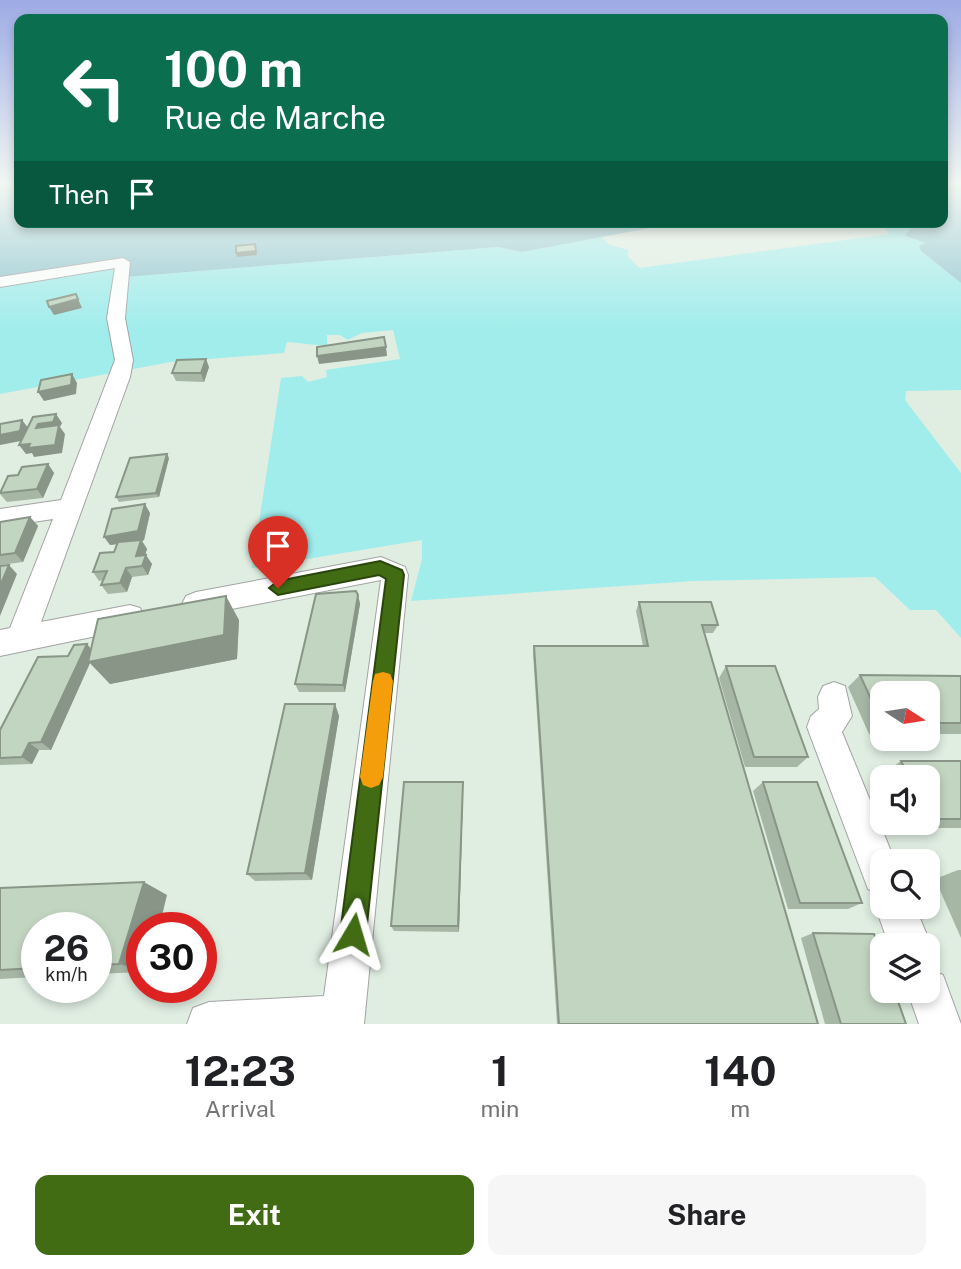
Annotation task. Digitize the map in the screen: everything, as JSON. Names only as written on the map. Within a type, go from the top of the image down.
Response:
[{"type":"street","points":[[0,282],[123,262],[116,318],[124,359],[120,377],[70,508],[10,641]]},
{"type":"street","points":[[0,518],[70,508]]},
{"type":"street","points":[[10,641],[380,568],[395,575],[343,1021],[209,1024]]},
{"type":"street","points":[[834,697],[836,716],[823,727],[872,849]]},
{"type":"street","points":[[933,1003],[941,1024]]},
{"type":"shaded area","points":[[0,233],[624,233],[522,252],[498,247],[125,277],[123,263],[0,282]]},
{"type":"shaded area","points":[[907,233],[961,233],[961,283],[921,251],[919,246],[926,243],[905,236]]},
{"type":"shaded area","points":[[918,233],[928,244],[921,251],[961,283],[961,390],[906,391],[905,400],[961,473],[961,638],[936,610],[910,610],[875,577],[693,581],[411,601],[422,559],[422,540],[252,568],[281,378],[302,376],[308,382],[327,377],[326,370],[400,359],[393,330],[362,333],[348,340],[340,335],[327,335],[327,346],[287,342],[284,353],[171,362],[0,394],[0,282],[123,262],[125,277],[498,247],[522,252],[601,237],[610,245],[629,250],[627,255],[639,268],[890,234]]},
{"type":"building","points":[[255,244],[256,251],[236,253],[236,246]]},
{"type":"building","points":[[76,294],[78,299],[49,307],[47,301]]},
{"type":"building","points":[[384,337],[386,347],[317,356],[317,347]]},
{"type":"building","points":[[206,359],[201,373],[172,373],[177,360]]},
{"type":"building","points":[[72,374],[71,385],[38,392],[41,380]]},
{"type":"building","points":[[56,414],[53,422],[38,424],[36,428],[59,425],[55,445],[28,448],[30,444],[19,445],[33,417]]},
{"type":"building","points":[[22,420],[20,431],[0,435],[0,424]]},
{"type":"building","points":[[167,454],[156,493],[116,497],[130,458]]},
{"type":"building","points":[[48,464],[37,489],[0,493],[8,476],[18,475],[22,467]]},
{"type":"building","points":[[145,504],[138,531],[104,537],[112,509]]},
{"type":"building","points":[[30,517],[15,553],[0,555],[0,522]]},
{"type":"building","points":[[141,540],[136,556],[146,555],[142,566],[126,568],[120,583],[101,585],[107,571],[93,572],[100,553],[114,552],[118,542]]},
{"type":"building","points":[[9,565],[0,586],[0,566]]},
{"type":"building","points":[[356,591],[358,595],[343,685],[295,684],[316,594]]},
{"type":"building","points":[[226,596],[224,635],[88,662],[98,619]]},
{"type":"building","points":[[639,602],[711,602],[718,625],[702,625],[818,1024],[559,1024],[534,646],[648,646]]},
{"type":"building","points":[[87,644],[41,742],[29,743],[22,757],[0,758],[0,730],[38,657],[68,656],[74,645]]},
{"type":"building","points":[[726,666],[775,666],[808,757],[754,757]]},
{"type":"building","points":[[860,675],[961,676],[961,723],[940,723],[940,681],[870,681],[870,697]]},
{"type":"building","points":[[285,704],[335,704],[305,873],[247,874]]},
{"type":"building","points":[[901,761],[961,761],[961,819],[940,819],[940,765],[903,765]]},
{"type":"building","points":[[404,782],[463,782],[458,926],[391,926]]},
{"type":"building","points":[[763,782],[817,782],[862,903],[800,903]]},
{"type":"building","points":[[144,882],[135,912],[126,912],[126,941],[119,964],[112,964],[112,912],[21,912],[21,969],[0,970],[0,888]]},
{"type":"building","points":[[813,933],[870,934],[870,1003],[899,1003],[906,1024],[841,1024]]},
{"type":"slow traffic","points":[[371,777],[383,681]]},
{"type":"route","points":[[278,588],[380,568],[395,575],[353,934]]}]
